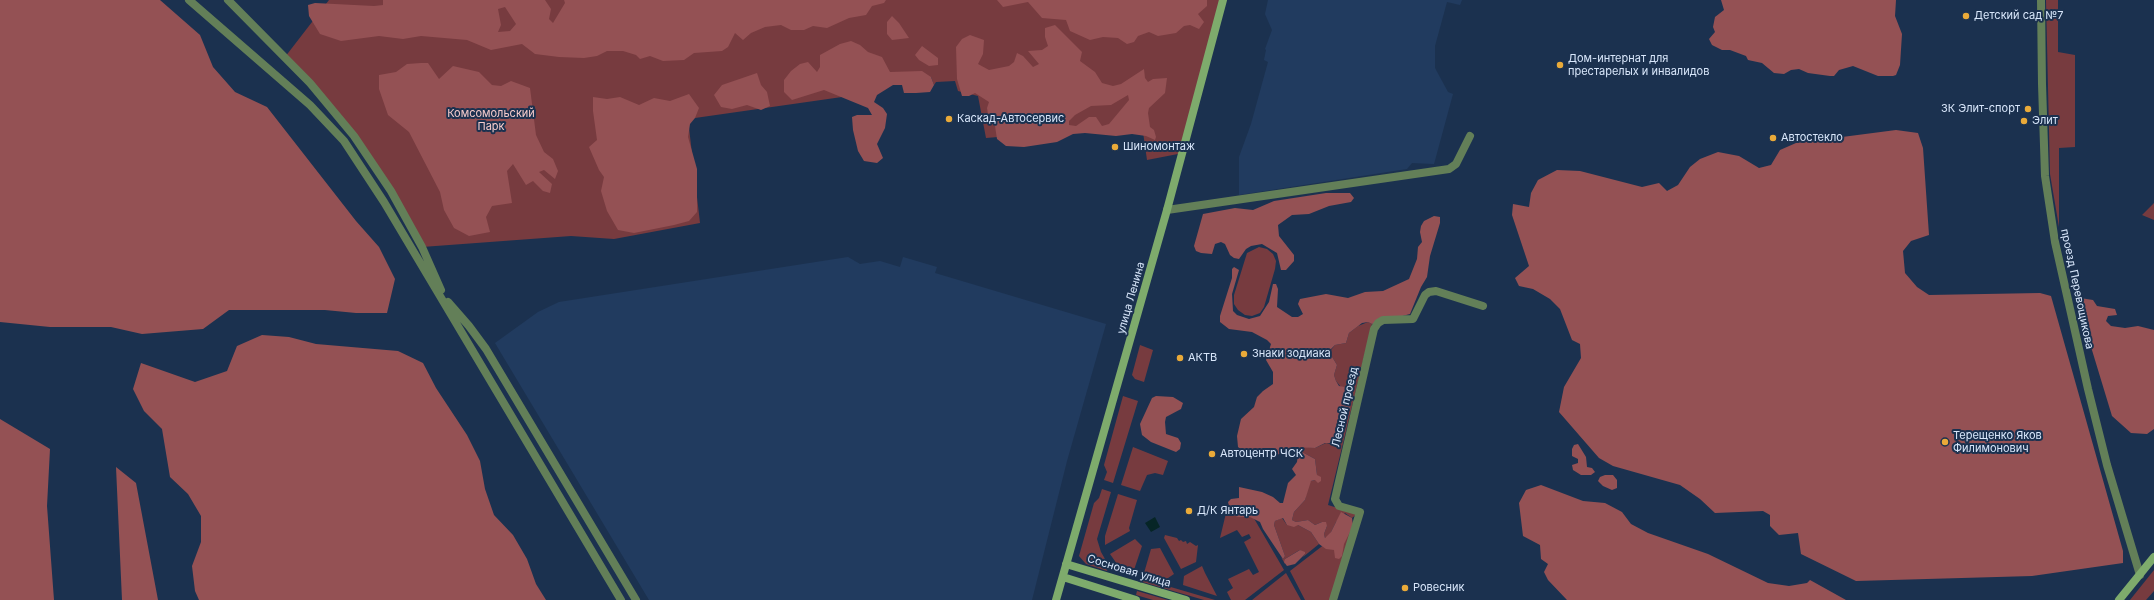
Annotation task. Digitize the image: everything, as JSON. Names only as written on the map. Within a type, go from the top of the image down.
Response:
[{"type":"main road","name":"улица Ленина","points":[[1056,600],[1167,210],[1222,0]]},
{"type":"main road","points":[[2119,600],[2154,557]]},
{"type":"main road","name":"Сосновая улица","points":[[1066,564],[1186,600]]},
{"type":"main road","points":[[1063,577],[1136,600]]},
{"type":"street","points":[[189,0],[310,105],[344,141],[384,202],[621,600]]},
{"type":"street","points":[[228,0],[310,83],[354,136],[391,191],[432,267],[443,296],[478,336],[636,600]]},
{"type":"street","name":"проезд Перевощикова","points":[[2041,0],[2045,176],[2055,242],[2095,419],[2140,575]]},
{"type":"street","points":[[1167,210],[1449,169],[1456,164],[1470,136]]},
{"type":"street","name":"Лесной проезд","points":[[1333,600],[1360,512],[1339,506],[1335,499],[1374,329],[1378,323],[1383,320],[1413,319],[1425,295],[1429,292],[1436,291],[1483,306]]},
{"type":"shaded area","points":[[1268,0],[1462,0],[1460,5],[1447,2],[1435,46],[1435,68],[1448,92],[1453,94],[1434,164],[1412,163],[1407,169],[1239,195],[1239,157],[1251,124],[1268,62],[1264,60],[1265,49],[1272,30],[1265,14]]},
{"type":"shaded area","points":[[848,257],[860,264],[880,261],[900,267],[903,257],[937,267],[935,273],[1106,324],[1067,461],[1032,600],[649,600],[495,343],[538,312],[559,302]]},
{"type":"shaded area","points":[[1155,517],[1160,527],[1151,532],[1145,523]]},
{"type":"green space","points":[[0,0],[160,0],[200,35],[213,67],[235,92],[267,107],[356,221],[379,247],[395,279],[387,313],[356,313],[325,310],[229,310],[203,329],[142,334],[111,327],[50,327],[0,322]]},
{"type":"green space","name":"Комсомольский Парк","points":[[329,0],[1223,0],[1183,153],[1147,160],[1142,125],[986,138],[978,96],[958,91],[955,81],[936,82],[934,85],[931,77],[869,84],[870,93],[688,119],[700,223],[614,239],[571,236],[422,247],[354,136],[285,57]]},
{"type":"green space","points":[[383,0],[545,0],[551,9],[549,19],[553,23],[565,3],[564,0],[886,0],[884,3],[872,6],[866,15],[849,18],[827,28],[813,26],[804,30],[791,30],[781,25],[765,27],[751,33],[743,40],[735,33],[728,47],[722,51],[694,53],[684,60],[663,61],[650,56],[640,59],[636,55],[623,51],[607,51],[597,56],[584,58],[559,57],[535,54],[522,44],[491,50],[467,40],[421,36],[403,39],[379,36],[341,41],[320,34],[309,16],[308,5],[315,3],[374,6],[383,5]],"holes":[[[505,7],[516,24],[510,31],[498,32],[501,25],[498,9]]]},
{"type":"green space","points":[[997,0],[1207,0],[1207,6],[1198,14],[1204,22],[1199,29],[1190,25],[1184,26],[1176,33],[1158,36],[1149,32],[1138,36],[1134,42],[1127,44],[1118,38],[1103,37],[1090,40],[1070,31],[1066,20],[1042,18],[1028,2],[1003,7]]},
{"type":"green space","points":[[1721,0],[1896,0],[1895,16],[1902,34],[1900,65],[1896,75],[1893,76],[1878,76],[1853,66],[1839,70],[1834,76],[1808,73],[1799,69],[1791,70],[1784,74],[1774,73],[1762,63],[1748,60],[1746,56],[1730,50],[1722,50],[1712,45],[1709,39],[1715,32],[1713,27],[1715,17],[1724,10]]},
{"type":"green space","points":[[2046,0],[2058,0],[2058,52],[2075,55],[2075,147],[2059,148],[2059,227],[2050,174]]},
{"type":"green space","points":[[892,16],[899,23],[909,38],[892,40],[887,34],[887,22]]},
{"type":"green space","points":[[1055,25],[1082,52],[1080,61],[1095,72],[1102,83],[1113,86],[1121,84],[1144,69],[1145,78],[1148,82],[1153,79],[1167,78],[1165,93],[1149,108],[1148,113],[1150,127],[1154,130],[1156,137],[1155,140],[1146,136],[1132,134],[1116,136],[1085,133],[1073,134],[1057,142],[1024,147],[1006,146],[997,139],[995,126],[989,121],[987,108],[989,102],[975,93],[969,96],[962,96],[957,79],[956,47],[962,39],[970,35],[984,40],[983,54],[978,64],[989,70],[1009,66],[1014,62],[1017,53],[1023,56],[1033,67],[1039,64],[1028,51],[1042,50],[1048,46],[1045,37],[1045,28]],"holes":[[[1128,95],[1129,100],[1109,124],[1102,126],[1096,117],[1089,117],[1076,126],[1069,125],[1069,121],[1075,115],[1091,106],[1111,105]]]},
{"type":"green space","points":[[851,41],[860,45],[868,52],[882,57],[890,72],[922,71],[931,77],[934,85],[930,92],[904,93],[902,85],[893,85],[877,95],[874,102],[883,108],[887,114],[885,128],[877,144],[883,158],[877,163],[864,161],[858,151],[853,130],[852,117],[857,115],[872,115],[868,108],[824,90],[792,100],[784,92],[784,80],[791,71],[800,64],[808,62],[817,72],[820,67],[820,55],[840,44]]},
{"type":"green space","points":[[922,46],[938,58],[938,65],[929,66],[919,60],[915,55]]},
{"type":"green space","points":[[428,63],[439,79],[453,66],[479,72],[492,85],[501,86],[511,81],[530,88],[536,135],[544,152],[553,159],[558,171],[555,179],[544,170],[539,172],[552,184],[550,193],[543,191],[533,181],[526,185],[513,164],[507,171],[512,203],[492,206],[486,217],[490,232],[469,236],[454,228],[444,210],[440,192],[409,132],[388,115],[379,89],[379,75],[396,72],[407,64]]},
{"type":"green space","points":[[757,73],[761,85],[767,92],[770,106],[761,110],[747,105],[732,109],[721,107],[714,95],[722,85]]},
{"type":"green space","points":[[689,94],[699,108],[695,118],[690,124],[688,137],[697,169],[697,212],[689,221],[674,225],[634,233],[618,230],[607,211],[601,191],[604,177],[599,170],[589,147],[597,140],[593,111],[593,97],[607,99],[620,97],[639,105],[654,98],[670,101]]},
{"type":"green space","points":[[1896,130],[1918,133],[1923,148],[1929,235],[1911,241],[1903,251],[1905,273],[1917,287],[1929,295],[2040,293],[2051,296],[2123,551],[2123,563],[2032,576],[1856,581],[1801,554],[1798,533],[1779,535],[1770,526],[1770,515],[1763,511],[1715,513],[1700,499],[1680,485],[1613,466],[1599,458],[1559,412],[1564,387],[1581,358],[1580,344],[1572,340],[1560,309],[1550,299],[1533,289],[1519,286],[1515,278],[1529,266],[1512,215],[1513,204],[1529,207],[1531,193],[1538,180],[1557,170],[1580,171],[1642,187],[1659,183],[1667,191],[1678,185],[1690,167],[1700,159],[1718,152],[1739,156],[1759,168],[1771,165],[1780,150],[1796,143]]},
{"type":"green space","points":[[1326,193],[1350,193],[1354,198],[1351,202],[1329,206],[1309,214],[1292,215],[1278,225],[1279,236],[1294,255],[1294,261],[1286,270],[1281,270],[1277,253],[1262,244],[1251,246],[1246,249],[1239,259],[1230,255],[1225,244],[1221,242],[1215,244],[1212,254],[1196,251],[1194,246],[1203,214],[1235,208],[1253,210],[1274,201]]},
{"type":"green space","points":[[2154,203],[2154,220],[2142,215]]},
{"type":"green space","points":[[1434,216],[1440,217],[1440,223],[1430,256],[1427,277],[1421,287],[1410,314],[1372,324],[1368,322],[1362,323],[1349,333],[1346,343],[1335,345],[1331,349],[1331,355],[1337,365],[1334,375],[1336,381],[1339,386],[1345,387],[1349,397],[1350,408],[1347,413],[1341,440],[1337,443],[1325,443],[1315,448],[1293,447],[1275,456],[1259,450],[1242,450],[1238,447],[1237,436],[1241,419],[1254,407],[1257,397],[1273,384],[1273,372],[1266,360],[1271,344],[1267,340],[1252,332],[1229,329],[1220,322],[1220,316],[1232,278],[1232,269],[1234,267],[1239,270],[1232,294],[1233,311],[1237,315],[1249,319],[1260,316],[1269,302],[1273,284],[1276,284],[1278,289],[1277,307],[1292,317],[1298,317],[1303,314],[1298,304],[1300,299],[1326,294],[1348,298],[1365,292],[1383,291],[1409,279],[1417,259],[1418,247],[1422,242],[1420,232],[1421,226],[1424,221]]},
{"type":"green space","points":[[1259,247],[1267,249],[1273,254],[1276,261],[1275,269],[1264,307],[1260,313],[1252,316],[1245,315],[1238,310],[1234,304],[1234,295],[1247,253]]},
{"type":"green space","points":[[2080,298],[2093,300],[2097,306],[2115,309],[2117,315],[2108,316],[2106,321],[2111,326],[2125,328],[2138,326],[2154,330],[2154,429],[2147,434],[2131,433],[2112,416],[2078,304]]},
{"type":"green space","points":[[1368,322],[1372,324],[1328,505],[1357,514],[1352,518],[1345,513],[1336,522],[1329,536],[1325,538],[1324,534],[1327,526],[1322,522],[1315,525],[1308,520],[1296,522],[1292,520],[1294,512],[1305,500],[1308,484],[1315,480],[1317,475],[1315,459],[1302,452],[1298,454],[1289,451],[1299,446],[1315,448],[1326,443],[1331,444],[1343,436],[1345,419],[1350,408],[1349,397],[1336,381],[1334,375],[1337,365],[1331,355],[1331,350],[1335,345],[1346,343],[1349,333],[1358,326]]},
{"type":"green space","points":[[262,335],[289,337],[316,344],[398,351],[423,363],[436,388],[467,435],[480,461],[485,489],[494,515],[513,535],[527,559],[536,584],[546,600],[199,600],[195,591],[192,566],[201,542],[201,516],[188,494],[170,477],[162,429],[144,411],[133,389],[141,363],[195,382],[227,371],[237,346]]},
{"type":"green space","points":[[1140,345],[1153,350],[1144,382],[1135,379],[1132,375]]},
{"type":"green space","points":[[1123,396],[1138,401],[1113,483],[1104,480],[1107,472],[1104,465]]},
{"type":"green space","points":[[1156,396],[1173,397],[1183,403],[1181,409],[1166,417],[1165,422],[1166,434],[1178,438],[1181,443],[1180,449],[1176,452],[1151,442],[1142,435],[1140,424],[1152,398]]},
{"type":"green space","points":[[0,419],[50,449],[47,506],[54,600],[0,600]]},
{"type":"green space","points":[[1578,444],[1586,457],[1587,467],[1592,468],[1595,472],[1591,475],[1581,475],[1573,470],[1572,465],[1578,463],[1578,459],[1572,456],[1572,449],[1574,445]]},
{"type":"green space","points":[[1133,447],[1168,461],[1163,475],[1155,473],[1147,475],[1140,491],[1121,485]]},
{"type":"green space","points":[[1302,452],[1315,459],[1317,475],[1321,477],[1321,481],[1318,483],[1315,480],[1311,481],[1305,500],[1294,512],[1292,520],[1296,522],[1308,520],[1315,525],[1326,522],[1327,526],[1324,534],[1325,538],[1331,532],[1341,512],[1352,518],[1353,526],[1344,544],[1342,556],[1339,559],[1335,558],[1334,550],[1326,549],[1319,544],[1311,532],[1298,525],[1294,527],[1287,525],[1283,518],[1275,521],[1274,525],[1285,556],[1283,559],[1260,522],[1250,517],[1238,517],[1231,514],[1228,502],[1231,499],[1239,498],[1239,487],[1262,492],[1273,497],[1280,503],[1283,503],[1288,483],[1296,475],[1292,469],[1297,462],[1298,454]]},
{"type":"green space","points":[[116,467],[136,483],[158,600],[122,600]]},
{"type":"green space","points":[[1605,475],[1613,475],[1617,480],[1617,488],[1612,490],[1603,486],[1598,481],[1600,477]]},
{"type":"green space","points":[[1541,485],[1583,501],[1605,503],[1622,512],[1631,524],[1648,533],[1708,554],[1768,583],[1789,586],[1807,583],[1810,580],[1846,600],[1567,600],[1548,580],[1544,572],[1548,564],[1541,559],[1540,545],[1523,536],[1519,503],[1526,490]]},
{"type":"green space","points":[[1102,489],[1111,492],[1097,539],[1101,552],[1109,566],[1107,571],[1086,564],[1079,556],[1094,503],[1099,498]]},
{"type":"green space","points":[[1118,494],[1137,500],[1129,528],[1130,531],[1105,545],[1105,536]]},
{"type":"green space","points":[[1227,509],[1252,515],[1284,570],[1245,600],[1231,600],[1227,592],[1233,588],[1228,579],[1249,569],[1253,575],[1259,572],[1244,542],[1251,538],[1249,534],[1242,537],[1237,530],[1220,538]]},
{"type":"green space","points":[[1282,518],[1287,525],[1298,525],[1311,532],[1319,544],[1303,557],[1305,554],[1300,550],[1298,551],[1285,559],[1285,564],[1281,557],[1283,559],[1285,556],[1274,525],[1275,521]]},
{"type":"green space","points":[[1356,520],[1330,600],[1305,600],[1290,571]]},
{"type":"green space","points":[[1165,535],[1177,538],[1179,541],[1186,541],[1187,544],[1190,542],[1196,546],[1198,545],[1196,562],[1181,569],[1164,538]]},
{"type":"green space","points":[[1135,539],[1142,546],[1134,570],[1117,564],[1110,554]]},
{"type":"green space","points":[[1160,548],[1174,574],[1165,580],[1144,573],[1151,549]]},
{"type":"green space","points":[[1300,550],[1305,552],[1305,554],[1295,564],[1287,566],[1284,562],[1285,559]]},
{"type":"green space","points":[[1202,566],[1217,596],[1183,585],[1184,576]]},
{"type":"green space","points":[[2154,570],[2154,591],[2146,600],[2130,600]]},
{"type":"green space","points":[[1286,573],[1301,600],[1252,600]]},
{"type":"green space","points":[[1140,578],[1215,600],[1204,600],[1139,581]]},
{"type":"green space","points":[[1137,591],[1168,600],[1153,600],[1136,595]]},
{"type":"place","name":"Детский сад №7","points":[[1966,16]]},
{"type":"place","name":"Дом-интернат для престарелых и инвалидов","points":[[1560,65]]},
{"type":"place","name":"ЗК Элит-спорт","points":[[2028,109]]},
{"type":"place","name":"Каскад-Автосервис","points":[[949,119]]},
{"type":"place","name":"Элит","points":[[2024,121]]},
{"type":"place","name":"Автостекло","points":[[1773,138]]},
{"type":"place","name":"Шиномонтаж","points":[[1115,147]]},
{"type":"place","name":"Знаки зодиака","points":[[1244,354]]},
{"type":"place","name":"АКТВ","points":[[1180,358]]},
{"type":"place","name":"Терещенко Яков Филимонович","points":[[1945,442]]},
{"type":"place","name":"Автоцентр ЧСК","points":[[1212,454]]},
{"type":"place","name":"Д/К Янтарь","points":[[1189,511]]},
{"type":"place","name":"Ровесник","points":[[1405,588]]}]
